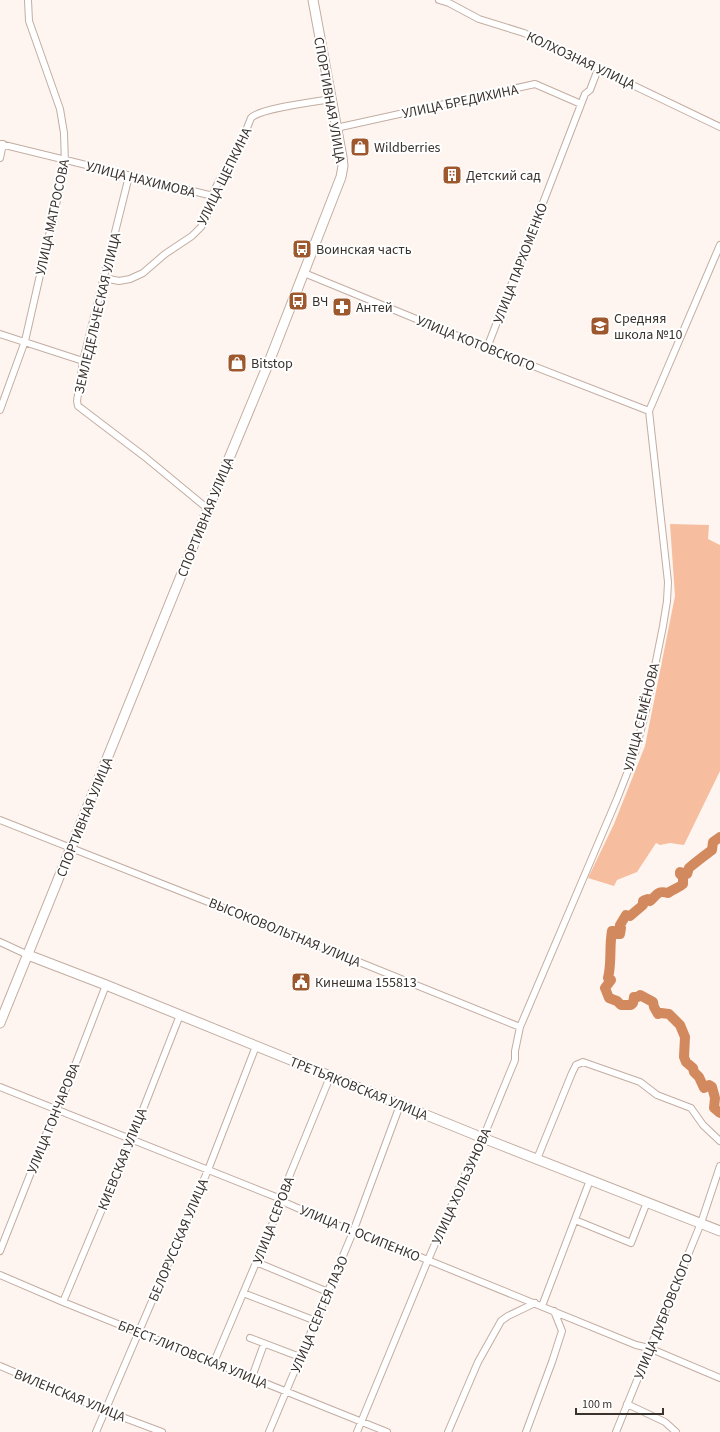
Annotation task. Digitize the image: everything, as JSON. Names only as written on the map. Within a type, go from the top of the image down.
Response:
[{"type":"street","name":"УЛИЦА МАТРОСОВА","points":[[0,410],[25,341],[65,160],[64,133],[60,109],[29,21],[28,0]]},
{"type":"street","name":"СПОРТИВНАЯ УЛИЦА","points":[[0,1023],[208,509],[270,362],[342,173],[342,157],[330,99],[313,0]]},
{"type":"street","name":"КОЛХОЗНАЯ УЛИЦА","points":[[439,0],[479,19],[524,33],[720,127]]},
{"type":"street","name":"УЛИЦА ПАРХОМЕНКО","points":[[487,348],[581,104],[585,94],[590,90],[598,68]]},
{"type":"street","name":"УЛИЦА БРЕДИХИНА","points":[[336,128],[534,84],[581,104]]},
{"type":"street","name":"УЛИЦА ЩЕПКИНА","points":[[104,278],[119,280],[130,279],[142,273],[202,227],[212,196],[220,179],[240,148],[251,118],[254,114],[268,110],[330,99]]},
{"type":"street","name":"УЛИЦА НАХИМОВА","points":[[2,144],[212,196]]},
{"type":"street","points":[[0,158],[2,144]]},
{"type":"street","name":"ЗЕМЛЕДЕЛЬЧЕСКАЯ УЛИЦА","points":[[129,176],[83,361],[77,401],[78,406],[145,457],[208,509]]},
{"type":"street","points":[[649,411],[720,245]]},
{"type":"street","name":"УЛИЦА КОТОВСКОГО","points":[[304,272],[487,348],[649,411]]},
{"type":"street","points":[[0,334],[83,361]]},
{"type":"street","name":"УЛИЦА СЕМЁНОВА","points":[[520,1027],[625,781],[635,753],[646,706],[665,614],[668,582],[649,411]]},
{"type":"street","name":"ВЫСОКОВОЛЬТНАЯ УЛИЦА","points":[[0,820],[520,1027]]},
{"type":"street","name":"ТРЕТЬЯКОВСКАЯ УЛИЦА","points":[[0,942],[28,955],[106,985],[330,1077],[720,1231]]},
{"type":"street","name":"УЛИЦА ГОНЧАРОВА","points":[[0,1251],[56,1109],[62,1099],[106,985]]},
{"type":"street","name":"КИЕВСКАЯ УЛИЦА","points":[[63,1302],[131,1140],[180,1015]]},
{"type":"street","name":"УЛИЦА ХОЛЬЗУНОВА","points":[[357,1432],[428,1260],[473,1156],[483,1138],[515,1060],[515,1051],[520,1027]]},
{"type":"street","name":"БЕЛОРУССКАЯ УЛИЦА","points":[[96,1432],[208,1170],[256,1046]]},
{"type":"street","points":[[537,1159],[572,1073],[576,1065],[583,1062],[640,1082],[657,1095],[691,1108],[703,1125],[720,1141]]},
{"type":"street","name":"УЛИЦА СЕРОВА","points":[[214,1362],[280,1206],[282,1194],[330,1077]]},
{"type":"street","name":"УЛИЦА П. ОСИПЕНКО","points":[[0,1087],[208,1170],[353,1232],[386,1243],[636,1345],[649,1348],[720,1378]]},
{"type":"street","name":"УЛИЦА СЕРГЕЯ ЛАЗО","points":[[269,1432],[353,1232],[400,1105]]},
{"type":"street","points":[[701,1223],[720,1166]]},
{"type":"street","points":[[542,1306],[590,1180]]},
{"type":"street","points":[[575,1220],[631,1243],[647,1202]]},
{"type":"street","name":"УЛИЦА ДУБРОВСКОГО","points":[[616,1432],[701,1223]]},
{"type":"street","points":[[256,1262],[328,1292]]},
{"type":"street","name":"БРЕСТ-ЛИТОВСКАЯ УЛИЦА","points":[[0,1274],[63,1302],[387,1432]]},
{"type":"street","points":[[243,1293],[316,1321]]},
{"type":"street","points":[[448,1432],[478,1362],[501,1322],[508,1316],[536,1303]]},
{"type":"street","points":[[526,1432],[550,1369],[562,1331],[554,1311]]},
{"type":"street","points":[[250,1338],[300,1357]]},
{"type":"street","points":[[252,1377],[264,1344]]},
{"type":"street","name":"ВИЛЕНСКАЯ УЛИЦА","points":[[0,1366],[162,1432]]},
{"type":"street","points":[[627,1404],[666,1422],[676,1432]]},
{"type":"shaded area","points":[[670,524],[709,525],[708,539],[720,545],[720,771],[684,845],[670,843],[660,845],[656,843],[637,872],[617,880],[614,886],[588,878],[614,824],[645,746],[675,596]]},
{"type":"waterway","points":[[720,837],[713,842],[712,850],[689,868],[687,874],[680,872],[683,877],[683,884],[680,887],[668,893],[659,893],[650,901],[648,899],[643,901],[643,905],[630,916],[626,915],[620,925],[620,934],[612,931],[608,978],[611,980],[605,988],[609,998],[617,1001],[621,1005],[631,1005],[634,997],[638,997],[640,995],[653,1002],[658,1014],[669,1014],[680,1025],[685,1037],[684,1057],[686,1062],[693,1068],[704,1088],[709,1085],[712,1087],[715,1098],[714,1108],[720,1113]]},
{"type":"place","name":"Wildberries","points":[[360,147]]},
{"type":"place","name":"Детский сад","points":[[452,175]]},
{"type":"place","name":"Воинская часть","points":[[302,249]]},
{"type":"place","name":"ВЧ","points":[[298,301]]},
{"type":"place","name":"Антей","points":[[342,307]]},
{"type":"place","name":"Средняя школа №10","points":[[600,326]]},
{"type":"place","name":"Bitstop","points":[[237,363]]},
{"type":"place","name":"Кинешма 155813","points":[[301,982]]}]
